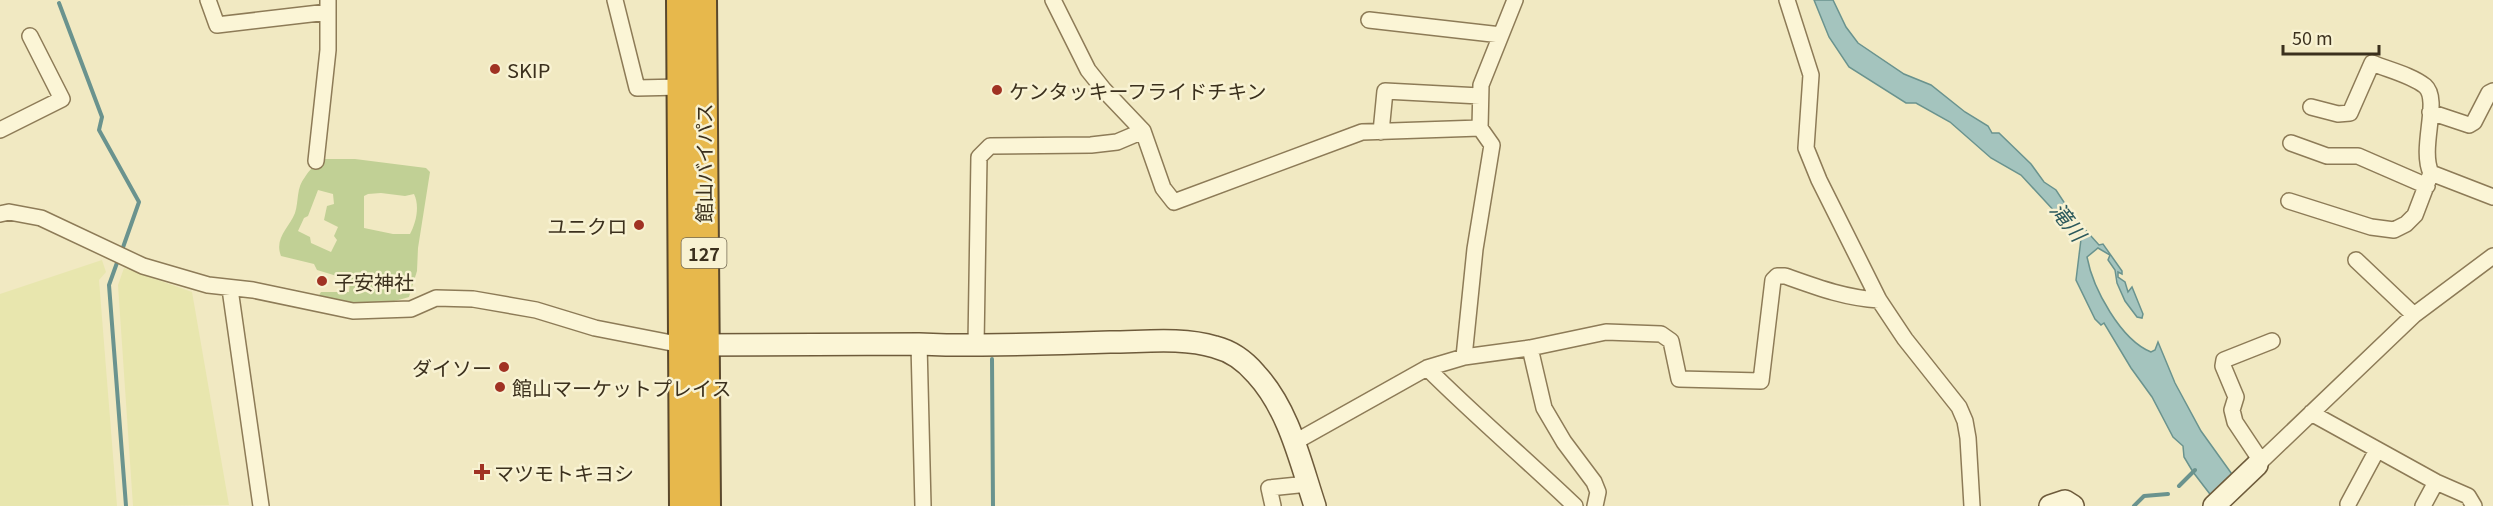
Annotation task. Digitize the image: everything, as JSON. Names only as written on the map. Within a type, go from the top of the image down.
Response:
[{"type":"highway","name":"館山バイパス","points":[[681,0],[681,87],[694,345],[706,506]]},
{"type":"highway","name":"館山バイパス","points":[[684,506],[694,345],[702,0]]},
{"type":"street","points":[[207,0],[217,25],[328,6],[328,50],[316,161]]},
{"type":"street","points":[[615,0],[636,88],[681,87]]},
{"type":"street","points":[[1053,0],[1088,70],[1143,131],[1163,188],[1174,202],[1362,132],[1480,128]]},
{"type":"street","points":[[1464,357],[1474,249],[1492,145],[1480,128],[1481,85],[1515,0]]},
{"type":"street","points":[[1787,0],[1810,75],[1806,148],[1879,300],[1905,339],[1959,407],[1965,421],[1968,438],[1972,506]]},
{"type":"street","points":[[1369,20],[1501,35]]},
{"type":"street","points":[[0,130],[62,99],[30,36]]},
{"type":"street","points":[[2289,201],[2371,227],[2394,230],[2406,224],[2415,215],[2429,179],[2426,149],[2432,99],[2427,88],[2418,82],[2372,63],[2349,113],[2338,114],[2311,106]]},
{"type":"street","points":[[1381,132],[1385,91],[1480,96]]},
{"type":"street","points":[[2430,112],[2469,125],[2474,122],[2489,93],[2493,91]]},
{"type":"street","points":[[976,345],[979,157],[990,146],[1091,145],[1117,142],[1143,131]]},
{"type":"street","points":[[2291,143],[2327,156],[2358,156],[2493,197]]},
{"type":"street","points":[[0,214],[9,212],[41,218],[165,273],[230,289],[253,290],[353,312],[411,309],[436,298],[473,299],[536,310],[595,328],[694,345],[976,345],[1161,342],[1212,346],[1231,353],[1256,373],[1279,406],[1295,442],[1315,506]]},
{"type":"street","points":[[2214,506],[2414,315],[2493,256]]},
{"type":"street","points":[[2356,260],[2414,315]]},
{"type":"street","points":[[1295,442],[1428,368],[1464,357],[1530,348],[1606,332],[1661,334],[1671,341],[1679,379],[1761,381],[1773,279],[1777,276],[1785,276],[1832,293],[1859,299],[1879,300]]},
{"type":"street","points":[[230,289],[261,506]]},
{"type":"street","points":[[2259,463],[2235,422],[2232,410],[2236,397],[2223,366],[2224,360],[2272,341]]},
{"type":"street","points":[[919,344],[923,506]]},
{"type":"street","points":[[1530,348],[1544,408],[1564,442],[1594,482],[1598,492],[1595,506]]},
{"type":"street","points":[[1428,368],[1472,414],[1524,457],[1575,506]]},
{"type":"street","points":[[2311,413],[2436,482],[2468,496],[2474,506]]},
{"type":"street","points":[[2348,504],[2377,450]]},
{"type":"street","points":[[2423,506],[2436,482]]},
{"type":"street","points":[[1273,506],[1269,489],[1308,484]]},
{"type":"street","points":[[2050,506],[2065,501],[2073,506]]},
{"type":"shaded area","points":[[102,260],[106,272],[99,280],[117,506],[0,506],[0,294]]},
{"type":"shaded area","points":[[124,268],[192,292],[229,505],[133,506],[118,285]]},
{"type":"green space","points":[[320,159],[355,159],[426,168],[430,172],[418,248],[417,271],[409,297],[385,303],[364,304],[318,297],[321,292],[349,292],[350,280],[317,270],[314,264],[281,256],[279,244],[295,213],[302,181]],"holes":[[[318,190],[333,194],[334,204],[327,206],[324,220],[338,227],[334,236],[337,240],[331,252],[311,243],[310,237],[298,231],[304,218],[308,216]],[[381,193],[405,196],[414,194],[417,204],[414,225],[410,234],[393,234],[364,228],[364,196]]]},
{"type":"water","name":"滝川","points":[[1814,0],[1833,0],[1846,27],[1858,43],[1904,74],[1931,85],[1965,112],[1988,126],[1992,133],[1999,133],[2031,164],[2044,182],[2056,190],[2073,216],[2099,245],[2103,244],[2122,271],[2122,274],[2118,272],[2118,277],[2125,282],[2128,292],[2132,287],[2143,314],[2142,318],[2137,317],[2125,301],[2117,283],[2115,270],[2108,260],[2110,255],[2098,248],[2087,257],[2102,298],[2119,325],[2140,346],[2151,352],[2155,350],[2158,342],[2175,383],[2201,431],[2234,477],[2213,498],[2193,472],[2184,457],[2183,446],[2173,437],[2152,397],[2131,368],[2104,323],[2101,325],[2095,319],[2076,280],[2081,239],[2078,232],[2057,214],[2021,175],[1991,158],[1950,122],[1916,103],[1906,103],[1849,67],[1829,37]]},
{"type":"waterway","points":[[59,3],[102,117],[99,130],[139,202],[121,253]]},
{"type":"waterway","points":[[118,260],[109,285],[126,506]]},
{"type":"waterway","points":[[992,359],[993,506]]},
{"type":"waterway","points":[[2179,486],[2195,470]]},
{"type":"waterway","points":[[2134,506],[2144,496],[2168,494]]},
{"type":"place","name":"SKIP","points":[[495,69]]},
{"type":"place","name":"ケンタッキーフライドチキン","points":[[997,90]]},
{"type":"place","name":"ユニクロ","points":[[639,225]]},
{"type":"place","name":"子安神社","points":[[322,281]]},
{"type":"place","name":"ダイソー","points":[[504,367]]},
{"type":"place","name":"館山マーケットプレイス","points":[[500,387]]},
{"type":"place","name":"マツモトキヨシ","points":[[482,472]]}]
